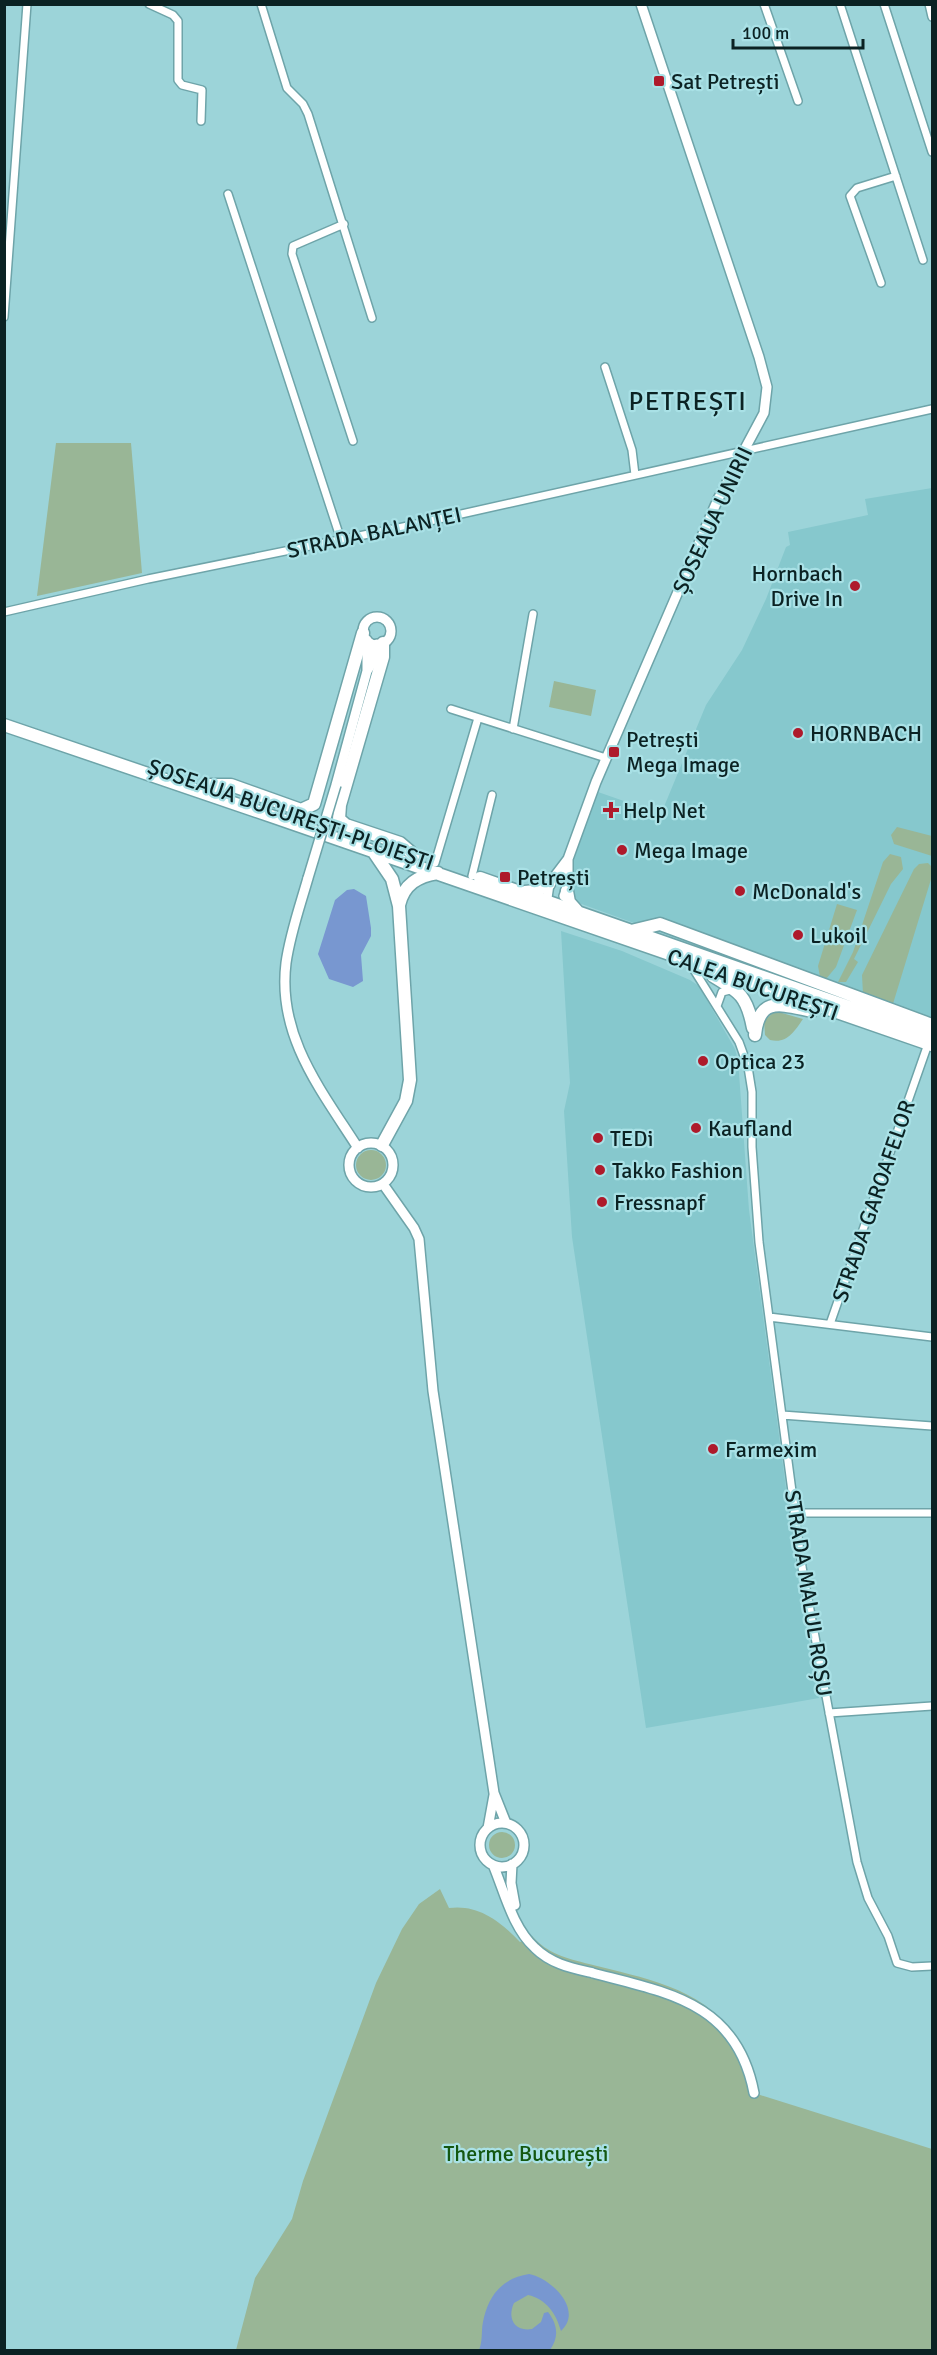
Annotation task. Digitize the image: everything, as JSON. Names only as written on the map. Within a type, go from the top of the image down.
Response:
[{"type":"highway","points":[[207,785],[231,785],[296,808],[311,807],[319,792],[365,637]]},
{"type":"highway","points":[[380,643],[382,657],[340,805],[339,819],[346,825],[400,843],[414,855]]},
{"type":"highway","name":"ȘOSEAUA BUCUREȘTI-PLOIEȘTI","points":[[4,716],[414,855],[437,868],[576,916]]},
{"type":"highway","name":"ȘOSEAUA BUCUREȘTI-PLOIEȘTI","points":[[4,725],[372,850],[523,892],[549,905]]},
{"type":"highway","points":[[372,850],[390,874],[399,906],[410,1087],[403,1109],[382,1146]]},
{"type":"highway","points":[[399,906],[403,892],[410,884],[437,868]]},
{"type":"highway","points":[[523,892],[535,891],[549,884]]},
{"type":"highway","points":[[567,891],[569,902],[576,916]]},
{"type":"highway","name":"CALEA BUCUREȘTI","points":[[576,916],[631,931],[931,1042]]},
{"type":"highway","name":"CALEA BUCUREȘTI","points":[[576,916],[689,962],[854,1019],[931,1042]]},
{"type":"highway","points":[[631,931],[660,924],[933,1025]]},
{"type":"highway","points":[[689,962],[735,989],[748,1005],[755,1035],[759,1015],[772,1005],[854,1019]]},
{"type":"street","points":[[4,316],[27,4]]},
{"type":"street","points":[[149,4],[173,15],[178,21],[178,80],[182,85],[202,90],[201,121]]},
{"type":"street","points":[[261,4],[287,88],[303,104],[308,114],[372,318]]},
{"type":"street","name":"ȘOSEAUA UNIRII","points":[[549,884],[568,859],[606,758],[707,523],[766,404],[765,375],[641,4]]},
{"type":"street","points":[[764,4],[798,101]]},
{"type":"street","points":[[840,4],[924,260]]},
{"type":"street","points":[[885,4],[933,152]]},
{"type":"street","points":[[929,4],[933,17]]},
{"type":"street","points":[[881,284],[850,196],[856,188],[896,176]]},
{"type":"street","points":[[228,194],[341,540]]},
{"type":"street","points":[[344,224],[293,246],[292,254],[353,441]]},
{"type":"street","points":[[605,367],[632,450],[635,475]]},
{"type":"street","name":"STRADA BALANȚEI","points":[[4,612],[933,409]]},
{"type":"street","points":[[513,729],[533,614]]},
{"type":"street","points":[[358,1148],[303,1060],[289,1023],[286,963],[367,671],[380,643],[390,631],[384,619],[375,617],[367,621],[365,637],[367,671]]},
{"type":"street","points":[[365,637],[380,643]]},
{"type":"street","points":[[451,709],[606,758]]},
{"type":"street","points":[[437,868],[478,718]]},
{"type":"street","points":[[472,876],[492,795]]},
{"type":"street","name":"ȘOSEAUA UNIRII","points":[[567,891],[568,859]]},
{"type":"street","points":[[549,884],[549,905]]},
{"type":"street","points":[[549,905],[567,891]]},
{"type":"street","name":"STRADA MALUL ROȘU","points":[[689,962],[743,1050],[749,1074],[757,1221],[794,1513],[860,1875],[888,1936],[897,1963],[912,1967],[933,1966]]},
{"type":"street","points":[[717,1006],[722,992],[735,989]]},
{"type":"street","name":"STRADA GAROAFELOR","points":[[830,1324],[931,1042]]},
{"type":"street","points":[[369,1143],[382,1146],[390,1153],[394,1163],[391,1175],[383,1184],[368,1187],[353,1178],[349,1165],[358,1148],[369,1143]]},
{"type":"street","points":[[383,1184],[414,1228],[419,1239],[433,1390],[494,1793],[506,1823],[518,1830],[524,1842],[520,1857],[512,1864],[494,1867]]},
{"type":"street","points":[[769,1317],[933,1337]]},
{"type":"street","points":[[782,1415],[933,1426]]},
{"type":"street","points":[[794,1513],[933,1512]]},
{"type":"street","points":[[829,1713],[933,1706]]},
{"type":"street","points":[[494,1793],[488,1828],[482,1836],[481,1850],[486,1862],[494,1867],[520,1931],[536,1950],[553,1961],[668,1992],[696,2005],[718,2023],[734,2042],[746,2063],[754,2093]]},
{"type":"street","points":[[488,1828],[506,1823]]},
{"type":"street","points":[[512,1864],[512,1896],[520,1931]]},
{"type":"shaded area","points":[[932,488],[932,1031],[576,902],[573,888],[574,855],[598,792],[661,814],[706,705],[742,650],[766,599],[786,547],[790,545],[788,532],[868,515],[865,499]]},
{"type":"shaded area","points":[[354,889],[366,896],[371,936],[361,955],[363,981],[353,987],[329,979],[318,954],[335,900],[347,890]]},
{"type":"shaded area","points":[[561,931],[622,951],[699,986],[735,1049],[738,1060],[749,1210],[797,1571],[819,1698],[646,1728],[572,1237],[564,1111],[570,1083]]},
{"type":"shaded area","points":[[529,2274],[547,2282],[562,2296],[569,2314],[567,2323],[561,2331],[556,2318],[545,2303],[528,2295],[514,2303],[512,2319],[521,2328],[532,2329],[541,2322],[544,2313],[548,2312],[556,2331],[550,2350],[479,2350],[485,2313],[493,2296],[504,2284],[519,2276]]},
{"type":"green space","points":[[56,443],[131,443],[142,573],[37,596]]},
{"type":"green space","points":[[554,681],[596,690],[591,716],[549,707]]},
{"type":"green space","points":[[897,827],[932,836],[932,856],[894,844],[891,835]]},
{"type":"green space","points":[[890,854],[901,857],[903,869],[891,884],[854,959],[858,962],[846,982],[838,982],[853,952],[883,862]]},
{"type":"green space","points":[[928,863],[932,867],[932,876],[892,1007],[863,994],[862,975],[914,869],[919,864]]},
{"type":"green space","points":[[837,904],[857,910],[836,967],[826,979],[820,977],[818,966]]},
{"type":"green space","points":[[775,1011],[803,1019],[786,1039],[770,1040],[765,1035],[764,1021]]},
{"type":"green space","points":[[371,1150],[382,1154],[386,1165],[382,1176],[371,1180],[360,1176],[356,1165],[360,1154]]},
{"type":"green space","points":[[502,1832],[511,1836],[515,1845],[511,1854],[502,1858],[493,1854],[489,1845],[493,1836]]},
{"type":"green space","name":"Therme București","points":[[440,1889],[449,1908],[470,1909],[489,1916],[520,1942],[532,1936],[544,1947],[558,1955],[654,1981],[694,1999],[728,2026],[742,2046],[752,2068],[755,2080],[754,2093],[932,2149],[932,2350],[236,2350],[255,2278],[292,2219],[303,2181],[376,1983],[402,1929],[419,1904]]},
{"type":"place","name":"Sat Petrești","points":[[659,81]]},
{"type":"place","name":"Hornbach Drive In","points":[[855,586]]},
{"type":"place","name":"HORNBACH","points":[[798,733]]},
{"type":"place","name":"Petrești Mega Image","points":[[614,752]]},
{"type":"place","name":"Help Net","points":[[611,810]]},
{"type":"place","name":"Mega Image","points":[[622,850]]},
{"type":"place","name":"Petrești","points":[[505,877]]},
{"type":"place","name":"McDonald's","points":[[740,891]]},
{"type":"place","name":"Lukoil","points":[[798,935]]},
{"type":"place","name":"Optica 23","points":[[703,1061]]},
{"type":"place","name":"Kaufland","points":[[696,1128]]},
{"type":"place","name":"TEDi","points":[[598,1138]]},
{"type":"place","name":"Takko Fashion","points":[[600,1170]]},
{"type":"place","name":"Fressnapf","points":[[602,1202]]},
{"type":"place","name":"Farmexim","points":[[713,1449]]},
{"type":"district","name":"PETREȘTI","points":[[688,401]]}]
